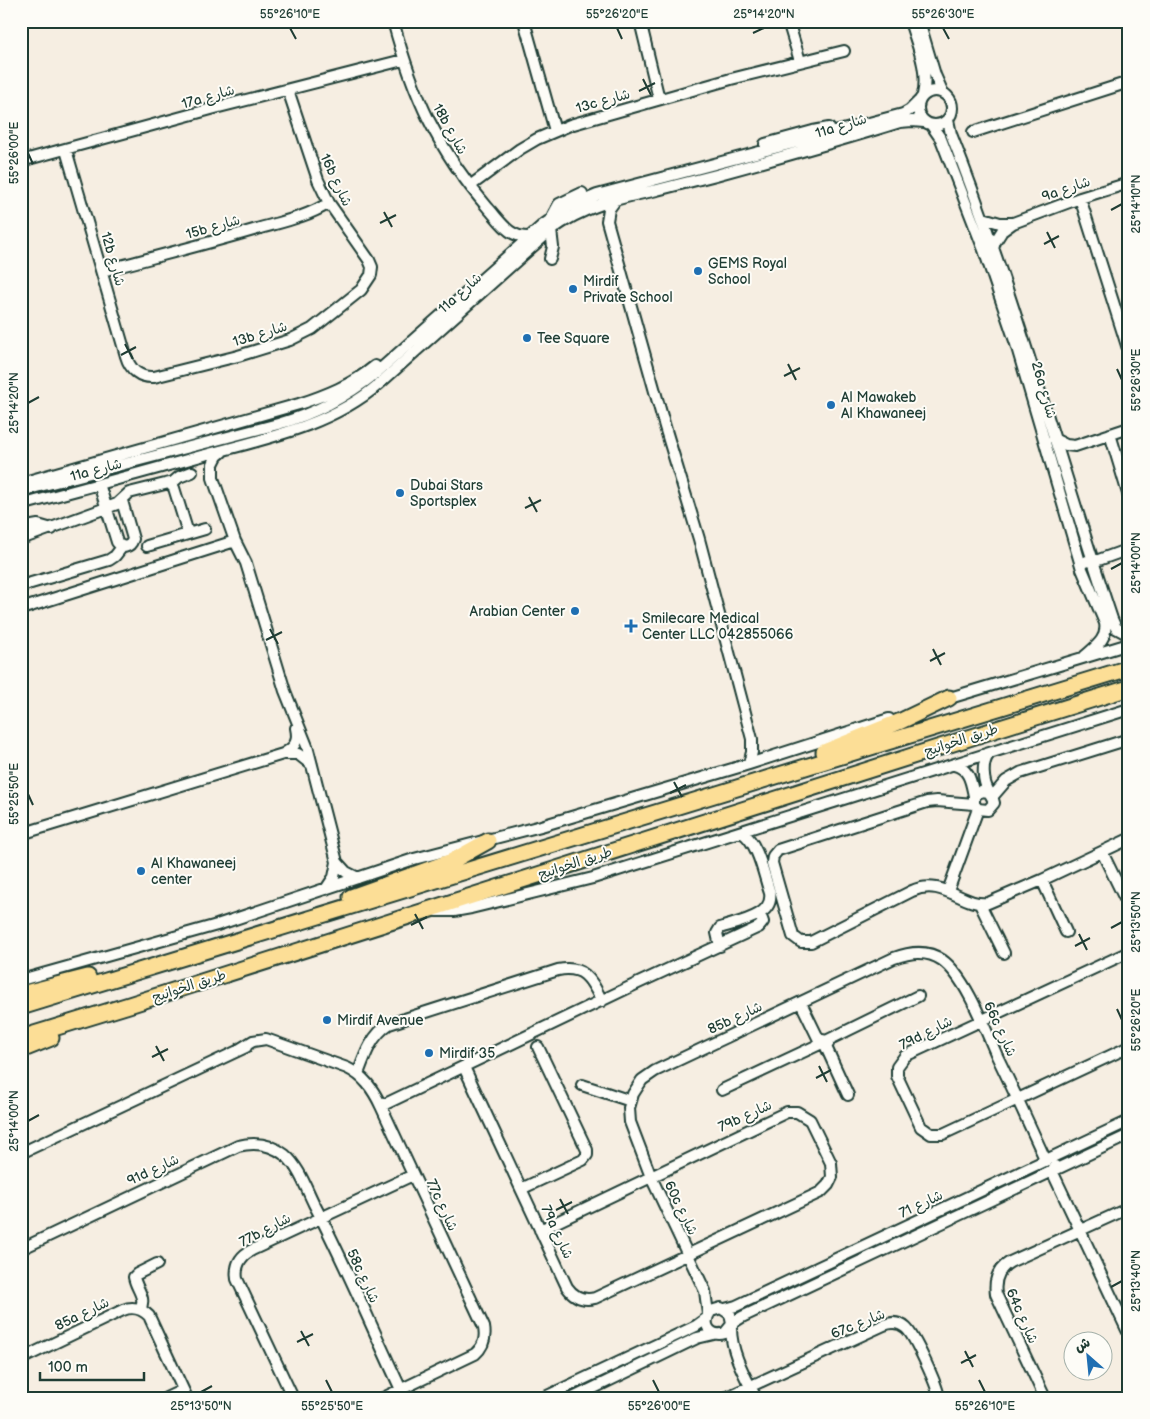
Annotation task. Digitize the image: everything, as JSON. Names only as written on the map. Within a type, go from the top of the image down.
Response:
[{"type":"highway","name":"طريق الخوانيج","points":[[21,1007],[1129,668]]},
{"type":"highway","name":"طريق الخوانيج","points":[[21,1038],[1129,688]]},
{"type":"highway","points":[[808,767],[817,757],[825,752],[892,725],[949,698]]},
{"type":"highway","points":[[325,913],[358,893],[452,861],[488,841]]},
{"type":"highway","points":[[21,994],[130,968],[166,962]]},
{"type":"highway","points":[[21,1050],[129,1005]]},
{"type":"street","name":"18b شارع","points":[[392,21],[403,60],[418,98],[436,135],[470,186],[511,234]]},
{"type":"street","points":[[524,21],[555,131]]},
{"type":"street","points":[[640,21],[659,99]]},
{"type":"street","points":[[788,21],[800,61]]},
{"type":"street","points":[[910,21],[924,70],[925,83],[919,114],[928,124],[941,125],[948,120],[952,112],[952,103],[943,93],[935,75],[920,21]]},
{"type":"street","name":"13c شارع","points":[[470,186],[520,148],[570,125],[659,99],[844,51]]},
{"type":"street","name":"17a شارع","points":[[21,161],[403,60]]},
{"type":"street","points":[[973,132],[1129,82]]},
{"type":"street","name":"16b شارع","points":[[288,90],[318,180],[329,203],[369,260],[372,267],[372,275]]},
{"type":"street","points":[[921,98],[935,91],[943,93]]},
{"type":"street","name":"11a شارع","points":[[21,491],[235,435],[304,416],[323,408],[351,392],[376,373],[551,218],[569,207],[597,195],[903,114],[910,110],[921,98]]},
{"type":"street","name":"26a شارع","points":[[948,120],[951,134],[994,249],[1114,624],[1122,632],[1129,635]]},
{"type":"street","name":"11a شارع","points":[[21,505],[298,429],[340,411],[361,399],[551,230],[584,210],[617,198],[717,174],[900,122],[912,121],[928,124]]},
{"type":"street","name":"26a شارع","points":[[928,124],[941,139],[998,291],[1022,363],[1082,569],[1106,627],[1104,637],[1082,659]]},
{"type":"street","name":"12b شارع","points":[[66,150],[128,363],[137,373]]},
{"type":"street","name":"9a شارع","points":[[994,249],[995,242],[1002,231],[1012,223],[1080,198],[1129,183]]},
{"type":"street","points":[[617,198],[609,209],[607,221],[665,428],[699,539],[752,739],[766,759]]},
{"type":"street","points":[[1080,198],[1129,352]]},
{"type":"street","name":"15b شارع","points":[[102,271],[206,244],[311,213],[329,203]]},
{"type":"street","points":[[584,210],[595,212],[607,221]]},
{"type":"street","name":"9a شارع","points":[[983,218],[1000,223],[1012,223]]},
{"type":"street","points":[[550,259],[553,247],[551,230]]},
{"type":"street","points":[[511,253],[511,234],[530,237]]},
{"type":"street","name":"13b شارع","points":[[137,373],[154,377],[238,356],[301,335],[322,323],[356,295],[372,275]]},
{"type":"street","name":"11a شارع","points":[[21,483],[299,404],[338,390],[372,368],[462,288],[484,278]]},
{"type":"street","points":[[1054,439],[1066,446],[1076,446],[1129,428]]},
{"type":"street","points":[[1110,434],[1129,497]]},
{"type":"street","points":[[189,459],[193,451],[221,443],[235,435]]},
{"type":"street","points":[[1062,464],[1067,454],[1076,446]]},
{"type":"street","points":[[224,450],[215,460],[212,473],[235,541],[246,563],[285,691],[312,765],[337,862],[334,877],[326,890]]},
{"type":"street","points":[[42,499],[54,491],[162,462],[167,457],[167,452]]},
{"type":"street","points":[[21,539],[107,509],[122,501],[128,493],[171,484],[178,477],[192,472]]},
{"type":"street","points":[[55,474],[67,479]]},
{"type":"street","points":[[99,484],[117,542],[122,547]]},
{"type":"street","points":[[171,484],[188,533]]},
{"type":"street","points":[[21,586],[109,560],[122,547],[130,544],[133,539],[122,501]]},
{"type":"street","points":[[21,528],[38,525],[52,529]]},
{"type":"street","points":[[147,546],[205,529]]},
{"type":"street","points":[[1070,530],[1083,557],[1087,561],[1093,562],[1129,549]]},
{"type":"street","points":[[21,609],[235,541]]},
{"type":"street","points":[[1088,546],[1109,556]]},
{"type":"street","points":[[1098,576],[1102,565],[1109,556]]},
{"type":"street","points":[[21,980],[195,932],[326,890],[414,859],[488,841],[766,759],[949,698],[1129,644]]},
{"type":"street","points":[[428,910],[454,911],[480,907],[593,878],[1129,709]]},
{"type":"street","points":[[21,834],[283,754],[295,746],[297,742],[296,720]]},
{"type":"street","points":[[749,764],[752,739]]},
{"type":"street","points":[[1129,739],[1020,773],[981,798],[922,804],[782,848],[775,852],[772,859],[792,933],[798,941],[804,943],[811,942],[916,889],[930,887],[980,904],[988,904],[1129,839]]},
{"type":"street","points":[[283,754],[298,754],[312,765]]},
{"type":"street","points":[[948,892],[981,798],[983,766],[989,754]]},
{"type":"street","points":[[954,765],[964,769],[975,782],[981,798]]},
{"type":"street","points":[[720,946],[717,933],[720,928],[760,914],[769,906],[770,893],[754,845],[749,837],[741,832]]},
{"type":"street","points":[[1102,852],[1125,899]]},
{"type":"street","points":[[337,862],[346,872],[358,878]]},
{"type":"street","points":[[1042,880],[1066,932]]},
{"type":"street","points":[[980,904],[1004,953]]},
{"type":"street","points":[[381,1106],[761,926],[763,922],[760,914]]},
{"type":"street","name":"79d شارع","points":[[1129,952],[905,1056],[899,1063],[897,1076],[918,1121],[925,1131],[937,1135],[943,1134],[1129,1047]]},
{"type":"street","name":"66c شارع","points":[[894,958],[905,954],[929,954],[940,959],[956,975],[981,1021],[1046,1161]]},
{"type":"street","name":"85b شارع","points":[[631,1101],[642,1080],[655,1071],[894,958]]},
{"type":"street","points":[[358,1074],[367,1052],[380,1031],[389,1024],[558,970],[569,964],[581,965],[590,973],[602,1001]]},
{"type":"street","points":[[722,1090],[918,996]]},
{"type":"street","points":[[804,1001],[848,1095]]},
{"type":"street","name":"77c شارع","points":[[21,1153],[240,1049],[264,1043],[279,1043],[347,1068],[358,1074],[369,1084],[381,1106],[484,1327],[485,1339],[483,1345],[475,1354],[403,1394]]},
{"type":"street","points":[[521,1189],[583,1160],[587,1154],[587,1150],[538,1047]]},
{"type":"street","name":"79a شارع","points":[[464,1067],[571,1292],[582,1299],[595,1298],[688,1255]]},
{"type":"street","points":[[582,1085],[631,1101]]},
{"type":"street","name":"60c شارع","points":[[631,1101],[629,1115],[634,1136],[704,1291],[707,1316]]},
{"type":"street","name":"79b شارع","points":[[540,1230],[787,1112],[802,1114],[812,1124],[832,1167],[832,1177],[828,1185],[821,1192],[688,1255]]},
{"type":"street","name":"شارع 71","points":[[723,1309],[736,1306],[1129,1122]]},
{"type":"street","name":"شارع 71","points":[[732,1326],[742,1317],[1129,1135]]},
{"type":"street","points":[[1094,1138],[1096,1141],[1094,1145],[1055,1165],[1052,1171],[1127,1327]]},
{"type":"street","name":"91d شارع","points":[[21,1248],[238,1146],[254,1144],[270,1146],[284,1154],[295,1167]]},
{"type":"street","name":"58c شارع","points":[[295,1167],[321,1217],[403,1394]]},
{"type":"street","name":"77b شارع","points":[[293,1398],[237,1279],[236,1267],[238,1262],[246,1253],[413,1175]]},
{"type":"street","name":"64c شارع","points":[[1045,1398],[996,1294],[996,1281],[1001,1269],[1010,1262],[1129,1208]]},
{"type":"street","points":[[157,1264],[136,1274],[134,1277],[143,1298],[143,1304],[140,1309],[152,1321],[185,1394],[166,1398]]},
{"type":"street","name":"60c شارع","points":[[704,1291],[723,1309]]},
{"type":"street","name":"85a شارع","points":[[21,1359],[123,1310],[129,1308],[140,1309]]},
{"type":"street","points":[[543,1398],[696,1326],[714,1309],[723,1309],[732,1317],[732,1341],[735,1353],[756,1398]]},
{"type":"street","points":[[707,1316],[706,1325],[735,1353]]},
{"type":"street","name":"67c شارع","points":[[750,1386],[892,1323],[901,1325],[910,1334],[931,1376],[939,1398]]},
{"type":"street","points":[[573,1398],[697,1338],[725,1333],[732,1326]]},
{"type":"street","points":[[725,1398],[750,1386]]},
{"type":"street","points":[[383,1398],[403,1394]]},
{"type":"place","name":"GEMS Royal School","points":[[698,271]]},
{"type":"place","name":"Mirdif Private School","points":[[573,289]]},
{"type":"place","name":"Tee Square","points":[[527,338]]},
{"type":"place","name":"Al Mawakeb Al Khawaneej","points":[[831,405]]},
{"type":"place","name":"Dubai Stars Sportsplex","points":[[400,493]]},
{"type":"place","name":"Arabian Center","points":[[575,611]]},
{"type":"place","name":"Smilecare Medical Center LLC 042855066","points":[[631,626]]},
{"type":"place","name":"Al Khawaneej center","points":[[141,871]]},
{"type":"place","name":"Mirdif Avenue","points":[[327,1020]]},
{"type":"place","name":"Mirdif 35","points":[[429,1053]]}]
